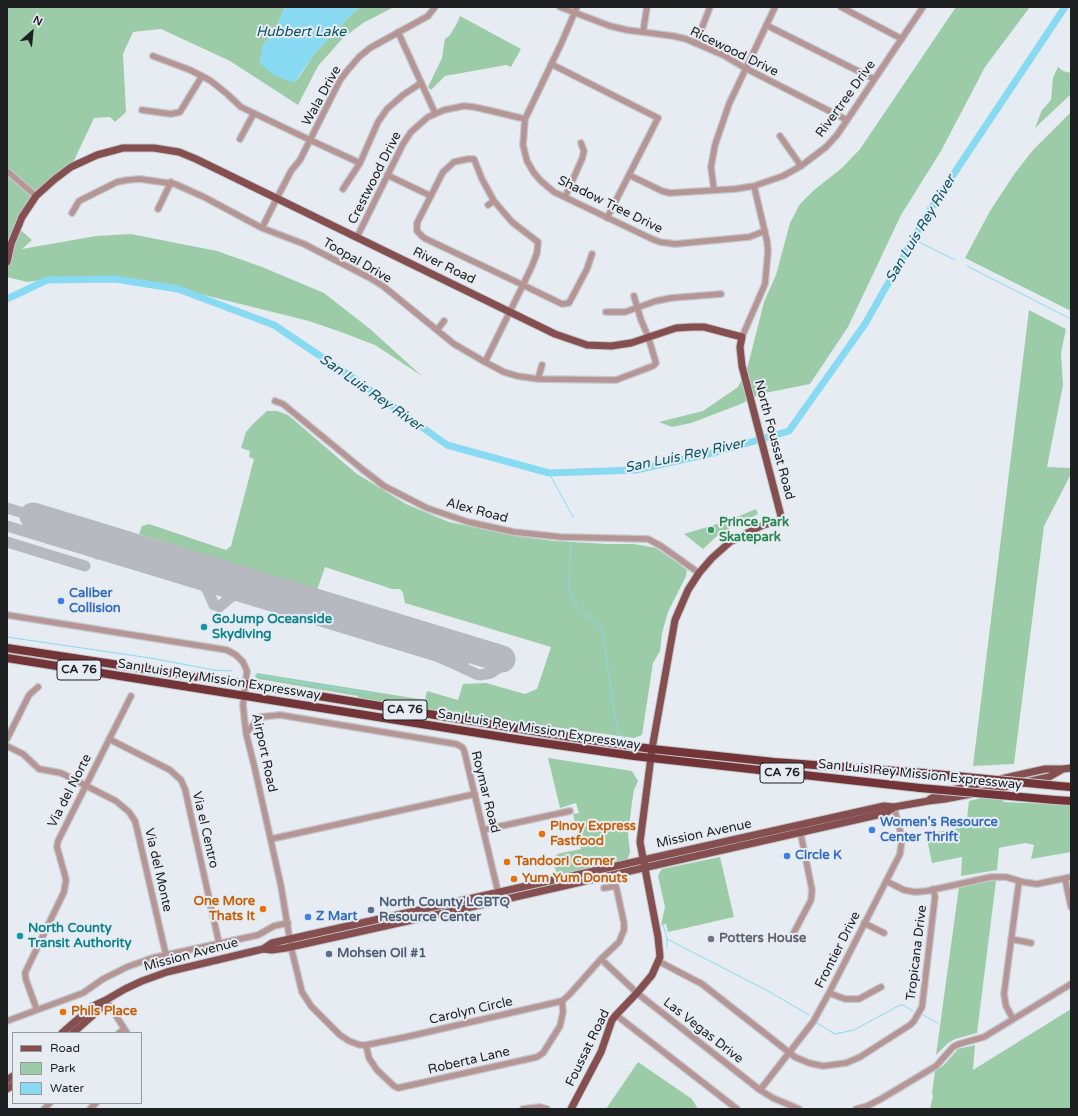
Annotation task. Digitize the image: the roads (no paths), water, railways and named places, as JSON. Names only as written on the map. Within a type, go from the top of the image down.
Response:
[{"type":"highway","name":"San Luis Rey Mission Expressway","points":[[7,648],[245,684],[652,749],[774,762],[924,773],[1071,787]]},
{"type":"highway","name":"San Luis Rey Mission Expressway","points":[[7,658],[522,740],[651,759],[920,788],[1071,801]]},
{"type":"main road","name":"River Road","points":[[7,262],[11,244],[22,217],[36,196],[60,175],[86,159],[110,151],[145,147],[179,152],[196,158],[555,334],[587,345],[611,346],[631,343],[648,336],[676,328],[704,327],[742,337]]},
{"type":"main road","name":"North Foussat Road","points":[[645,867],[640,842],[652,749],[675,620],[688,590],[699,573],[712,558],[730,542],[763,525],[782,520],[742,366],[740,347],[742,337]]},
{"type":"main road","name":"Mission Avenue","points":[[63,1032],[93,1006],[124,989],[158,975],[263,949],[272,943],[643,859],[799,828],[886,813],[894,807],[928,800],[943,792],[1045,769],[1067,768]]},
{"type":"main road","name":"Mission Avenue","points":[[263,949],[272,950],[291,947],[422,918],[645,867],[799,828]]},
{"type":"main road","name":"Foussat Road","points":[[571,1109],[602,1052],[612,1020],[652,975],[658,962],[660,947],[645,867]]},
{"type":"main road","points":[[422,918],[431,912],[441,909],[443,904]]},
{"type":"main road","points":[[342,936],[348,931],[381,923],[385,917]]},
{"type":"main road","name":"Mission Avenue","points":[[74,1032],[99,1010],[106,1000]]},
{"type":"street","name":"Wala Drive","points":[[262,228],[292,171],[300,160],[346,71],[370,48],[428,16],[435,7]]},
{"type":"street","name":"Ricewood Drive","points":[[560,7],[576,10],[610,26],[673,36],[696,43],[723,55],[745,68],[847,120]]},
{"type":"street","points":[[643,32],[647,7]]},
{"type":"street","points":[[696,43],[710,7]]},
{"type":"street","points":[[714,190],[711,167],[715,145],[729,104],[775,7]]},
{"type":"street","points":[[841,7],[902,39]]},
{"type":"street","name":"Rivertree Drive","points":[[629,175],[662,191],[714,190],[754,186],[783,176],[801,166],[826,147],[837,135],[923,7]]},
{"type":"street","name":"Shadow Tree Drive","points":[[576,10],[525,119],[523,145],[527,161],[534,173],[554,192],[660,242],[675,244],[749,237],[765,232]]},
{"type":"street","points":[[766,25],[874,79]]},
{"type":"street","points":[[398,32],[436,113]]},
{"type":"street","points":[[153,56],[202,76],[219,87],[242,107],[360,163]]},
{"type":"street","points":[[551,64],[658,118],[607,218]]},
{"type":"street","points":[[142,110],[171,114],[180,112],[202,76]]},
{"type":"street","points":[[343,189],[360,163],[378,122],[387,109],[403,95],[421,83]]},
{"type":"street","name":"Crestwood Drive","points":[[357,237],[403,144],[411,132],[419,124],[436,113],[452,108],[474,107],[525,119]]},
{"type":"street","points":[[240,139],[254,113]]},
{"type":"street","points":[[780,136],[801,166]]},
{"type":"street","points":[[565,197],[582,159],[584,151],[581,143]]},
{"type":"street","points":[[484,362],[523,285],[537,253],[538,242],[512,222],[494,201],[482,179],[474,159],[454,162],[443,172],[417,224],[417,231],[424,238],[523,285],[562,304],[569,303],[587,269],[592,254]]},
{"type":"street","points":[[7,171],[36,196]]},
{"type":"street","points":[[388,175],[431,196]]},
{"type":"street","name":"Toopal Drive","points":[[72,213],[79,201],[117,182],[140,179],[171,182],[204,197],[262,228],[304,244],[370,278],[383,286],[454,344],[484,362],[504,372],[518,376],[538,379],[616,380],[653,366],[656,363],[648,336]]},
{"type":"street","points":[[158,209],[171,182]]},
{"type":"street","name":"North Foussat Road","points":[[742,337],[765,284],[768,251],[754,186]]},
{"type":"street","points":[[488,206],[494,201]]},
{"type":"street","points":[[606,312],[625,312],[656,301],[671,298],[721,294]]},
{"type":"street","points":[[634,296],[641,320],[648,336]]},
{"type":"street","points":[[437,330],[444,321]]},
{"type":"street","points":[[538,379],[542,365]]},
{"type":"street","name":"Alex Road","points":[[274,401],[283,404],[362,470],[384,486],[426,508],[468,522],[514,532],[561,538],[648,539],[662,546],[699,573]]},
{"type":"street","name":"Airport Road","points":[[7,615],[227,650],[236,655],[245,665],[246,671],[243,714],[246,733],[288,923],[291,947]]},
{"type":"street","points":[[7,739],[29,696],[38,687]]},
{"type":"street","name":"Via del Norte","points":[[37,1010],[26,980],[25,972],[64,892],[66,880],[57,847],[58,840],[131,696]]},
{"type":"street","name":"Roymar Road","points":[[246,733],[260,717],[280,715],[456,744],[462,747],[475,794],[500,900]]},
{"type":"street","name":"Via el Centro","points":[[109,739],[170,770],[180,780],[185,789],[219,943]]},
{"type":"street","name":"Via del Monte","points":[[7,746],[23,754],[39,769],[58,772],[122,805],[129,812],[135,821],[166,955]]},
{"type":"street","points":[[270,839],[475,794]]},
{"type":"street","name":"Frontier Drive","points":[[760,1090],[813,1022],[900,854],[902,838],[894,807]]},
{"type":"street","points":[[483,830],[570,811]]},
{"type":"street","points":[[792,938],[812,900],[812,890],[799,828]]},
{"type":"street","points":[[886,881],[904,890],[915,892],[991,877],[1006,877],[1037,884],[1071,877]]},
{"type":"street","points":[[1065,878],[1071,907]]},
{"type":"street","points":[[1013,1019],[1006,1006],[1004,994],[1019,881]]},
{"type":"street","name":"Carolyn Circle","points":[[291,947],[302,992],[311,1006],[340,1035],[349,1041],[360,1045],[366,1045],[562,1000],[569,995],[601,959],[619,942],[624,930],[624,923],[616,886],[604,888]]},
{"type":"street","name":"Tropicana Drive","points":[[658,962],[702,984],[790,1052],[810,1063],[823,1066],[846,1063],[860,1057],[910,1025],[922,1007],[934,897],[933,889]]},
{"type":"street","points":[[7,1020],[83,993],[103,979],[127,966],[152,958],[258,935],[274,926],[288,923]]},
{"type":"street","points":[[864,923],[884,933]]},
{"type":"street","points":[[1011,939],[1030,942]]},
{"type":"street","name":"Las Vegas Drive","points":[[601,959],[637,993],[760,1090],[773,1098],[799,1109]]},
{"type":"street","points":[[856,1109],[867,1106],[881,1099],[936,1066],[949,1051],[959,1044],[984,1037],[1071,984]]},
{"type":"street","points":[[829,993],[845,1000],[859,999],[881,987]]},
{"type":"street","points":[[106,1000],[126,1031]]},
{"type":"street","name":"Roberta Lane","points":[[366,1045],[369,1058],[377,1070],[398,1088],[522,1060],[543,1053],[560,1026],[563,1012],[562,1000]]},
{"type":"street","points":[[616,1015],[737,1109]]},
{"type":"street","points":[[523,1109],[540,1107],[547,1109]]},
{"type":"water","name":"Hubbert Lake","points":[[285,7],[360,7],[314,54],[295,82],[288,81],[272,74],[259,62],[263,45],[274,32]]},
{"type":"waterway","name":"San Luis Rey River","points":[[7,299],[47,280],[115,279],[178,289],[274,325],[356,380],[447,445],[549,473],[636,470],[717,452],[789,431],[865,324],[931,208],[1065,7]]},
{"type":"waterway","points":[[913,239],[955,260]]},
{"type":"waterway","points":[[967,266],[1071,319]]},
{"type":"waterway","points":[[549,473],[573,517]]},
{"type":"waterway","points":[[571,543],[570,594],[580,611],[596,623],[600,627],[603,634],[614,711],[619,733],[625,738]]},
{"type":"waterway","points":[[7,637],[150,658],[214,670],[232,671]]},
{"type":"waterway","points":[[255,675],[372,694]]},
{"type":"waterway","points":[[663,924],[667,939],[667,948]]},
{"type":"waterway","points":[[667,939],[770,992],[809,1015]]},
{"type":"waterway","points":[[817,1023],[835,1034],[854,1030],[900,1005],[903,1005],[913,1011]]},
{"type":"waterway","points":[[923,1015],[938,1023]]},
{"type":"place","name":"Prince Park Skatepark","points":[[711,530]]},
{"type":"place","name":"Caliber Collision","points":[[61,601]]},
{"type":"place","name":"GoJump Oceanside Skydiving","points":[[204,627]]},
{"type":"place","name":"Women's Resource Center Thrift","points":[[872,830]]},
{"type":"place","name":"Pinoy Express Fastfood","points":[[542,834]]},
{"type":"place","name":"Circle K","points":[[787,856]]},
{"type":"place","name":"Tandoori Corner","points":[[507,862]]},
{"type":"place","name":"Yum Yum Donuts","points":[[514,879]]},
{"type":"place","name":"One More Thats It","points":[[263,909]]},
{"type":"place","name":"North County LGBTQ Resource Center","points":[[371,910]]},
{"type":"place","name":"Z Mart","points":[[308,917]]},
{"type":"place","name":"North County Transit Authority","points":[[20,936]]},
{"type":"place","name":"Potters House","points":[[711,939]]},
{"type":"place","name":"Mohsen Oil #1","points":[[329,954]]},
{"type":"place","name":"Phils Place","points":[[63,1012]]}]
